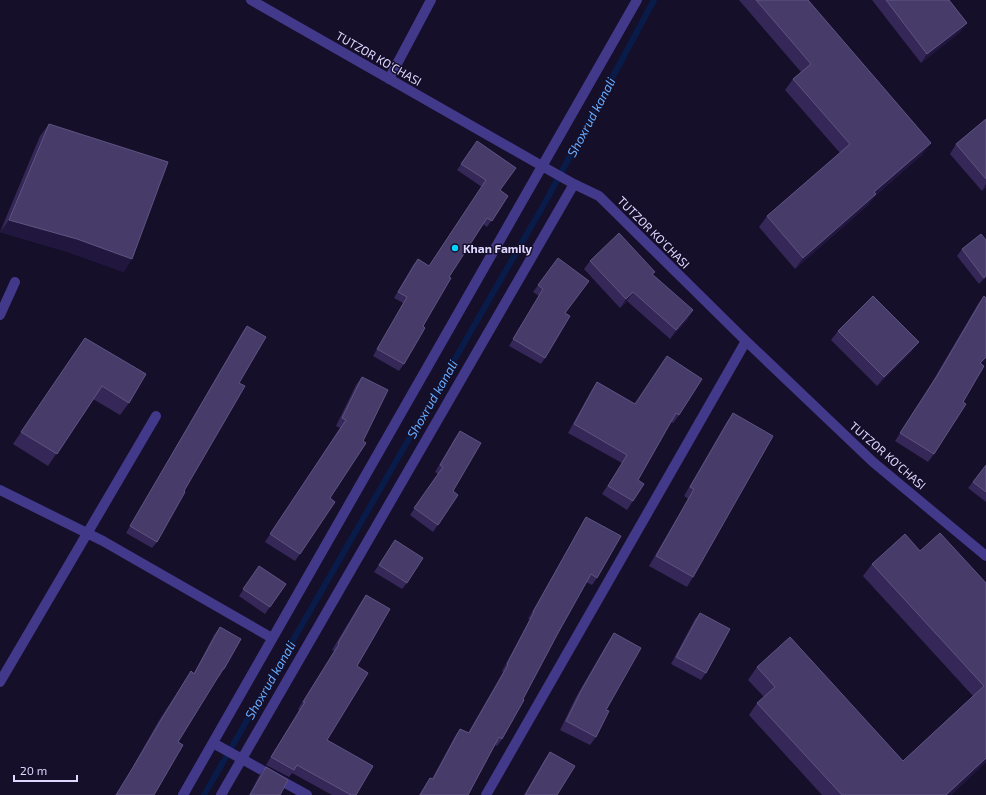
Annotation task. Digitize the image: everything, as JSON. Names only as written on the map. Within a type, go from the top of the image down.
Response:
[{"type":"street","name":"TUTZOR KO'CHASI","points":[[251,0],[542,166],[599,196],[746,341],[873,462],[986,556]]},
{"type":"street","points":[[388,79],[431,0]]},
{"type":"street","points":[[183,795],[637,0]]},
{"type":"street","points":[[221,795],[574,184]]},
{"type":"street","points":[[0,315],[14,282]]},
{"type":"street","points":[[486,795],[746,341]]},
{"type":"street","points":[[0,682],[156,416]]},
{"type":"street","points":[[0,490],[103,541],[272,638]]},
{"type":"street","points":[[213,743],[307,795]]},
{"type":"building","points":[[756,0],[808,0],[931,143],[874,192],[876,194],[803,258],[767,216],[850,144],[793,79],[811,64]]},
{"type":"building","points":[[886,0],[949,0],[967,23],[927,54]]},
{"type":"building","points":[[986,119],[986,179],[956,144]]},
{"type":"building","points":[[49,124],[168,162],[132,259],[77,239],[9,220]]},
{"type":"building","points":[[477,141],[516,168],[500,190],[508,196],[492,221],[487,218],[449,277],[451,278],[423,326],[425,328],[404,364],[377,349],[407,297],[398,292],[418,259],[429,266],[486,180],[461,164]]},
{"type":"building","points":[[619,233],[655,272],[652,274],[693,310],[676,330],[633,292],[626,299],[590,261]]},
{"type":"building","points":[[981,234],[986,240],[986,275],[984,278],[962,249]]},
{"type":"building","points":[[558,258],[589,281],[565,313],[570,316],[545,358],[513,339],[543,289],[538,285]]},
{"type":"building","points":[[873,296],[919,342],[884,377],[838,331]]},
{"type":"building","points":[[984,296],[986,298],[986,357],[980,363],[984,366],[963,402],[966,404],[934,454],[900,433],[937,376]]},
{"type":"building","points":[[247,326],[266,337],[239,383],[245,386],[184,491],[185,492],[157,542],[130,526]]},
{"type":"building","points":[[85,338],[146,374],[129,403],[102,386],[57,454],[21,432]]},
{"type":"building","points":[[667,356],[702,379],[679,415],[676,413],[638,480],[644,484],[633,501],[608,486],[627,455],[574,424],[597,382],[635,404]]},
{"type":"building","points":[[362,377],[388,390],[363,441],[366,443],[330,498],[335,502],[300,554],[270,534],[346,420],[342,418]]},
{"type":"building","points":[[733,413],[773,436],[693,577],[656,556],[694,489],[690,487]]},
{"type":"building","points":[[460,431],[481,443],[453,491],[458,495],[438,525],[414,508],[443,467],[440,465]]},
{"type":"building","points":[[986,465],[986,492],[973,482]]},
{"type":"building","points":[[586,517],[621,536],[597,578],[591,574],[502,739],[499,737],[468,795],[420,795],[430,778],[433,779],[460,729],[469,733],[508,665],[507,664],[533,612]]},
{"type":"building","points":[[940,533],[986,583],[986,758],[946,795],[842,795],[757,703],[775,687],[757,667],[790,637],[903,761],[984,686],[872,564],[905,534],[920,551]]},
{"type":"building","points":[[395,540],[423,558],[407,583],[379,565]]},
{"type":"building","points":[[259,566],[286,584],[270,607],[243,589]]},
{"type":"building","points":[[366,595],[390,609],[357,666],[368,673],[327,740],[373,766],[356,795],[351,795],[297,765],[294,770],[271,757],[305,702],[303,702],[339,644],[338,643]]},
{"type":"building","points":[[700,613],[730,629],[706,673],[676,657]]},
{"type":"building","points":[[220,627],[241,639],[178,742],[183,745],[154,795],[116,795],[191,671],[194,674]]},
{"type":"building","points":[[614,633],[641,648],[606,710],[609,711],[596,737],[566,721],[582,689]]},
{"type":"building","points":[[550,752],[575,766],[557,795],[525,795]]},
{"type":"building","points":[[266,767],[288,780],[280,795],[250,795]]},
{"type":"waterway","name":"Shoxrud kanali","points":[[204,795],[547,199],[654,0]]},
{"type":"place","name":"Khan Family","points":[[455,248]]}]
